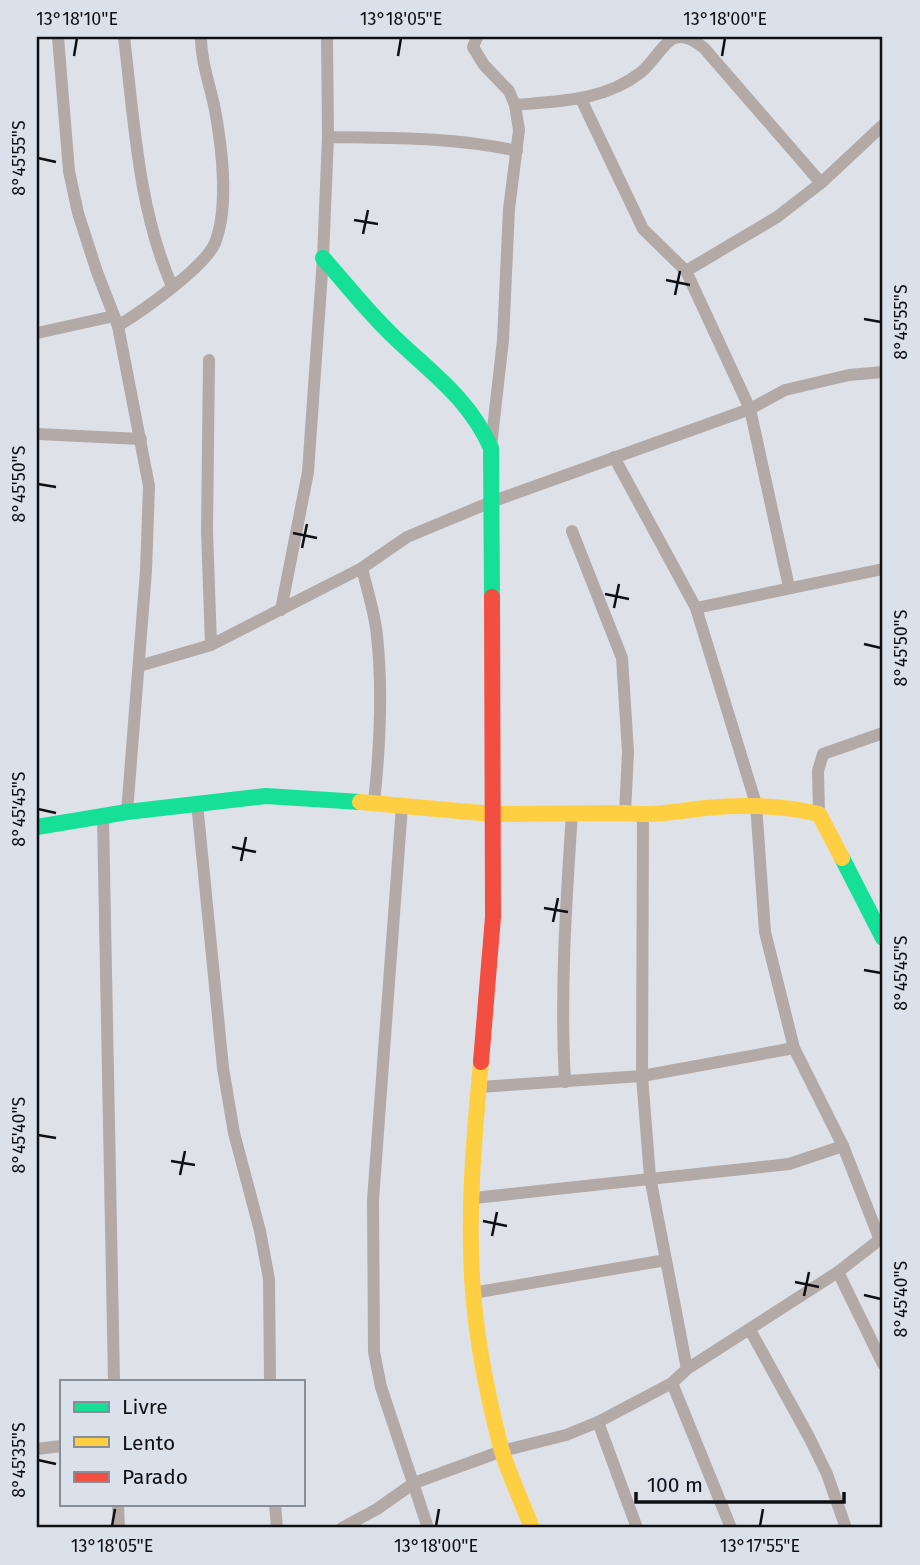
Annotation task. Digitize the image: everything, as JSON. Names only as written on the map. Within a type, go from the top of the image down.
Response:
[{"type":"street","points":[[58,37],[69,171],[78,213],[116,321],[149,486],[146,571],[127,812]]},
{"type":"street","points":[[124,37],[141,169],[159,256],[172,286]]},
{"type":"street","points":[[37,333],[116,321],[149,307],[200,265],[214,245],[221,219],[220,153],[201,50],[201,37]]},
{"type":"street","points":[[281,610],[308,472],[323,258],[328,137],[327,37]]},
{"type":"street","points":[[477,37],[473,47],[477,57],[509,90],[516,104],[519,130],[509,209],[503,340],[491,448],[493,917],[475,1128],[471,1246],[473,1293],[488,1392],[502,1451],[532,1528]]},
{"type":"street","points":[[516,104],[581,99],[607,92],[641,73],[673,38],[682,37],[695,41],[712,58],[821,183]]},
{"type":"street","points":[[581,99],[643,229],[686,271],[750,409],[789,587]]},
{"type":"street","points":[[686,271],[777,218],[821,183],[883,125]]},
{"type":"street","points":[[328,137],[454,142],[491,145],[517,151]]},
{"type":"street","points":[[323,258],[391,335],[440,377],[470,408],[482,426],[491,448]]},
{"type":"street","points":[[209,360],[207,531],[211,645]]},
{"type":"street","points":[[139,666],[211,645],[362,568],[407,537],[491,502],[750,409],[785,390],[849,375],[883,372]]},
{"type":"street","points":[[37,434],[141,439]]},
{"type":"street","points":[[342,1528],[377,1509],[414,1483],[502,1451],[566,1435],[598,1422],[672,1384],[687,1369],[838,1272],[881,1238],[843,1146],[794,1048],[765,932],[756,804],[696,608],[614,457]]},
{"type":"street","points":[[572,531],[622,657],[628,752],[625,813]]},
{"type":"street","points":[[362,568],[377,634],[379,671],[380,711],[374,802]]},
{"type":"street","points":[[696,608],[883,569]]},
{"type":"street","points":[[883,733],[823,754],[818,771],[818,814],[883,938]]},
{"type":"street","points":[[37,827],[127,812],[266,796],[374,802],[492,814],[643,815],[756,804],[800,808],[818,814]]},
{"type":"street","points":[[197,803],[223,1068],[234,1133],[260,1230],[269,1279],[270,1380]]},
{"type":"street","points":[[402,806],[373,1200],[374,1352],[381,1387],[428,1528]]},
{"type":"street","points":[[565,1082],[562,1020],[564,939],[572,813]]},
{"type":"street","points":[[643,815],[642,1076],[650,1177],[687,1369]]},
{"type":"street","points":[[103,817],[114,1380]]},
{"type":"street","points":[[479,1087],[642,1076],[794,1048]]},
{"type":"street","points":[[474,1198],[789,1164],[843,1146]]},
{"type":"street","points":[[473,1293],[666,1260]]},
{"type":"street","points":[[838,1272],[883,1364]]},
{"type":"street","points":[[750,1331],[809,1437],[827,1474],[846,1528]]},
{"type":"street","points":[[672,1384],[731,1528]]},
{"type":"street","points":[[598,1422],[637,1528]]},
{"type":"street","points":[[37,1449],[60,1447]]},
{"type":"street","points":[[118,1506],[119,1528]]},
{"type":"street","points":[[275,1506],[276,1528]]},
{"type":"traffic: fast","points":[[323,258],[383,326],[460,400],[482,430],[491,448],[492,597]]},
{"type":"traffic: fast","points":[[37,827],[127,812],[266,796],[360,802]]},
{"type":"traffic: fast","points":[[842,858],[883,938]]},
{"type":"traffic: slow","points":[[360,802],[492,814],[645,814],[735,806],[791,809],[819,814],[842,858]]},
{"type":"traffic: slow","points":[[481,1062],[471,1205],[471,1262],[475,1311],[484,1370],[501,1448],[532,1528]]},
{"type":"traffic: jam","points":[[481,1062],[493,917],[492,597]]}]
